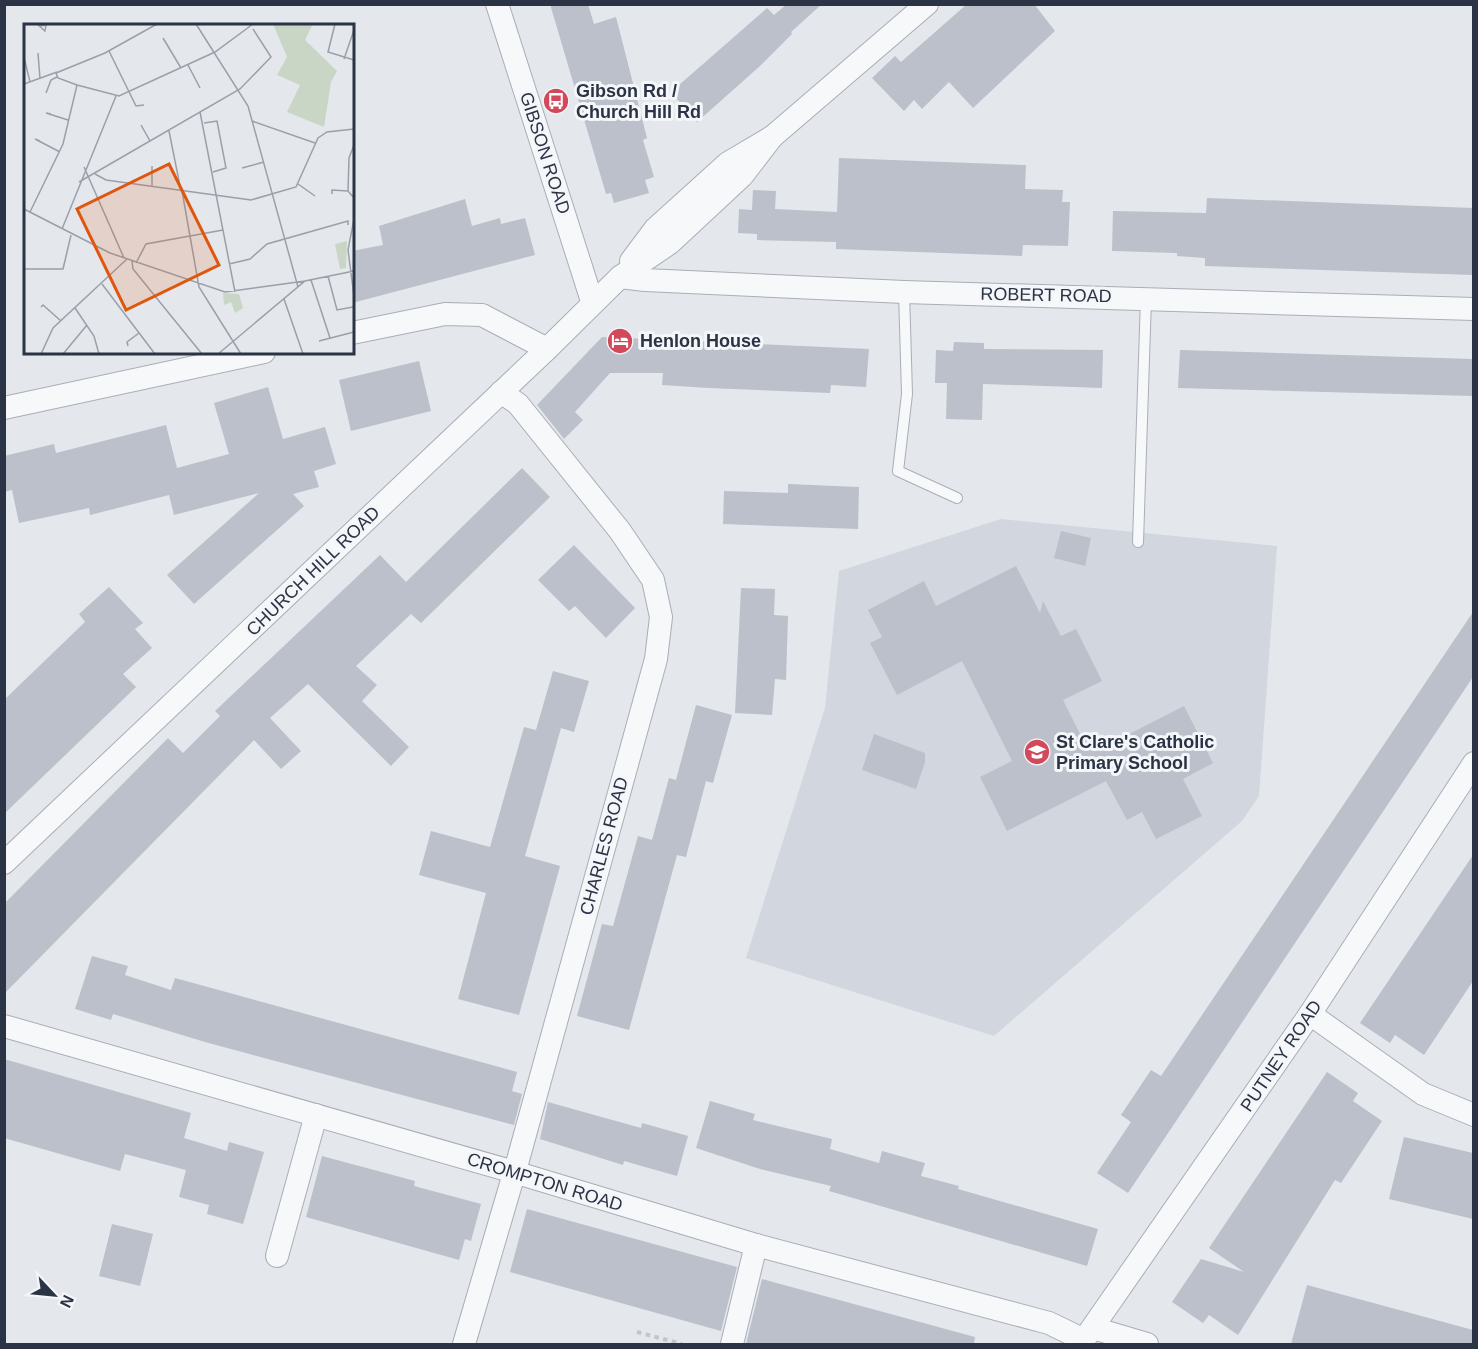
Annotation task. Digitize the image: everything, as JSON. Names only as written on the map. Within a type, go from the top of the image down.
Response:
[{"type":"street","name":"GIBSON ROAD","points":[[497,4],[592,302]]},
{"type":"street","name":"CHURCH HILL ROAD","points":[[4,863],[547,349],[620,276],[655,229],[728,163],[772,137],[927,4]]},
{"type":"street","name":"ROBERT ROAD","points":[[620,276],[645,280],[904,292],[1473,309]]},
{"type":"street","points":[[354,333],[445,314],[482,315],[547,349]]},
{"type":"street","points":[[4,408],[255,354]]},
{"type":"street","name":"CHARLES ROAD","points":[[464,1344],[656,659],[661,617],[653,580],[620,531],[518,404],[501,392]]},
{"type":"street","name":"PUTNEY ROAD","points":[[1086,1337],[1310,1014],[1473,763]]},
{"type":"street","points":[[1310,1014],[1423,1094],[1473,1115]]},
{"type":"street","name":"CROMPTON ROAD","points":[[4,1026],[514,1172],[756,1245],[1049,1323],[1086,1337],[1147,1344]]},
{"type":"street","points":[[276,1256],[316,1115]]},
{"type":"street","points":[[732,1344],[756,1245]]},
{"type":"lane","points":[[904,292],[907,394],[898,471],[957,498]]},
{"type":"lane","points":[[1138,542],[1146,298]]},
{"type":"path","points":[[638,1332],[682,1344]]},
{"type":"shaded area","name":"St Clare's Catholic Primary School","points":[[1001,519],[1277,546],[1259,796],[1242,821],[994,1036],[746,958],[825,708],[839,571]]},
{"type":"building","points":[[550,4],[588,4],[594,24],[616,17],[647,138],[643,140],[654,177],[645,180],[649,193],[614,203],[611,193],[606,194]]},
{"type":"building","points":[[787,4],[822,4],[791,32],[792,34],[760,66],[697,122],[671,92],[767,8],[774,15]]},
{"type":"building","points":[[967,4],[1034,4],[1055,31],[973,108],[949,82],[922,109],[914,100],[904,111],[872,78],[895,56],[901,62]]},
{"type":"building","points":[[839,158],[1026,165],[1025,189],[1063,190],[1062,202],[1070,202],[1068,246],[1023,245],[1022,256],[836,249],[836,242],[757,240],[757,234],[738,233],[739,209],[752,210],[753,190],[776,191],[775,209],[837,212]]},
{"type":"building","points":[[1207,198],[1473,208],[1473,275],[1205,266],[1205,258],[1177,256],[1177,253],[1112,251],[1113,211],[1206,213]]},
{"type":"building","points":[[465,199],[472,226],[500,218],[501,224],[525,218],[535,255],[354,302],[354,251],[383,245],[379,226]]},
{"type":"building","points":[[602,337],[869,349],[866,387],[831,385],[830,393],[709,388],[662,385],[663,373],[610,373],[575,412],[583,420],[564,439],[537,405]]},
{"type":"building","points":[[954,342],[984,343],[984,349],[1103,350],[1102,388],[983,384],[982,420],[946,419],[947,383],[935,383],[936,350],[953,351]]},
{"type":"building","points":[[1180,350],[1473,359],[1473,396],[1178,388]]},
{"type":"building","points":[[419,361],[431,411],[351,431],[339,380]]},
{"type":"building","points":[[268,387],[283,439],[325,427],[336,464],[314,471],[319,487],[293,494],[304,506],[194,604],[167,575],[259,493],[174,515],[169,495],[90,515],[89,508],[19,523],[12,490],[4,492],[4,456],[54,444],[56,453],[166,425],[177,468],[229,454],[214,403]]},
{"type":"building","points":[[522,468],[550,497],[421,623],[411,614],[356,666],[377,685],[362,701],[409,747],[391,766],[308,684],[270,718],[301,751],[281,769],[254,740],[4,994],[4,904],[168,738],[183,753],[220,716],[215,711],[380,555],[406,582]]},
{"type":"building","points":[[788,484],[859,487],[858,529],[723,524],[724,491],[788,493]]},
{"type":"building","points":[[1061,531],[1091,538],[1085,566],[1054,558]]},
{"type":"building","points":[[574,545],[635,608],[606,638],[575,606],[569,611],[538,580]]},
{"type":"building","points":[[1016,566],[1040,613],[1043,601],[1061,636],[1076,629],[1102,681],[1063,700],[1083,740],[1097,732],[1104,747],[1184,706],[1213,763],[1183,779],[1202,816],[1156,839],[1142,812],[1127,820],[1106,781],[1007,831],[980,777],[1012,761],[962,661],[897,695],[870,643],[882,637],[868,610],[924,581],[936,606]]},
{"type":"building","points":[[109,587],[143,623],[135,629],[152,648],[123,674],[136,687],[4,814],[4,700],[85,622],[79,614]]},
{"type":"building","points":[[741,588],[775,589],[774,615],[788,616],[786,680],[775,679],[772,715],[735,713]]},
{"type":"building","points":[[1473,612],[1473,677],[1128,1193],[1097,1173],[1131,1122],[1121,1115],[1151,1070],[1161,1076]]},
{"type":"building","points":[[553,671],[589,681],[574,732],[561,728],[525,856],[560,866],[519,1015],[458,999],[486,893],[419,875],[431,831],[490,847],[524,727],[536,730]]},
{"type":"building","points":[[696,705],[732,715],[713,783],[706,781],[686,857],[677,855],[629,1030],[577,1016],[602,924],[613,926],[638,836],[652,840],[669,778],[676,780]]},
{"type":"building","points":[[874,734],[925,753],[925,762],[916,789],[862,770]]},
{"type":"building","points":[[1473,855],[1473,981],[1424,1055],[1395,1035],[1390,1043],[1360,1023]]},
{"type":"building","points":[[92,956],[128,966],[125,975],[171,990],[175,978],[517,1072],[512,1091],[522,1094],[514,1125],[205,1042],[113,1014],[111,1020],[75,1009]]},
{"type":"building","points":[[4,1059],[191,1113],[184,1138],[227,1151],[229,1142],[264,1152],[243,1224],[207,1214],[209,1205],[179,1197],[186,1170],[125,1154],[120,1171],[4,1138]]},
{"type":"building","points":[[1327,1072],[1358,1093],[1353,1101],[1382,1121],[1341,1183],[1335,1180],[1238,1335],[1209,1315],[1203,1323],[1172,1302],[1201,1259],[1244,1272],[1209,1248]]},
{"type":"building","points":[[710,1101],[755,1114],[753,1120],[832,1139],[830,1149],[879,1163],[882,1151],[925,1163],[921,1176],[959,1186],[958,1189],[1098,1229],[1087,1266],[829,1191],[831,1186],[760,1169],[696,1148]]},
{"type":"building","points":[[548,1102],[641,1128],[642,1123],[688,1136],[677,1176],[624,1161],[623,1165],[540,1139]]},
{"type":"building","points":[[1404,1137],[1473,1153],[1473,1219],[1389,1199]]},
{"type":"building","points":[[322,1156],[415,1181],[414,1186],[481,1204],[471,1241],[465,1239],[459,1260],[306,1217]]},
{"type":"building","points":[[527,1209],[737,1267],[721,1331],[510,1272]]},
{"type":"building","points":[[112,1224],[153,1234],[140,1286],[99,1276]]},
{"type":"building","points":[[762,1279],[975,1337],[974,1344],[746,1344]]},
{"type":"building","points":[[1307,1285],[1473,1330],[1473,1344],[1291,1344]]},
{"type":"place","name":"Gibson Rd / Church Hill Rd","points":[[556,101]]},
{"type":"place","name":"Henlon House","points":[[620,341]]},
{"type":"place","name":"St Clare's Catholic Primary School","points":[[1037,752]]}]
